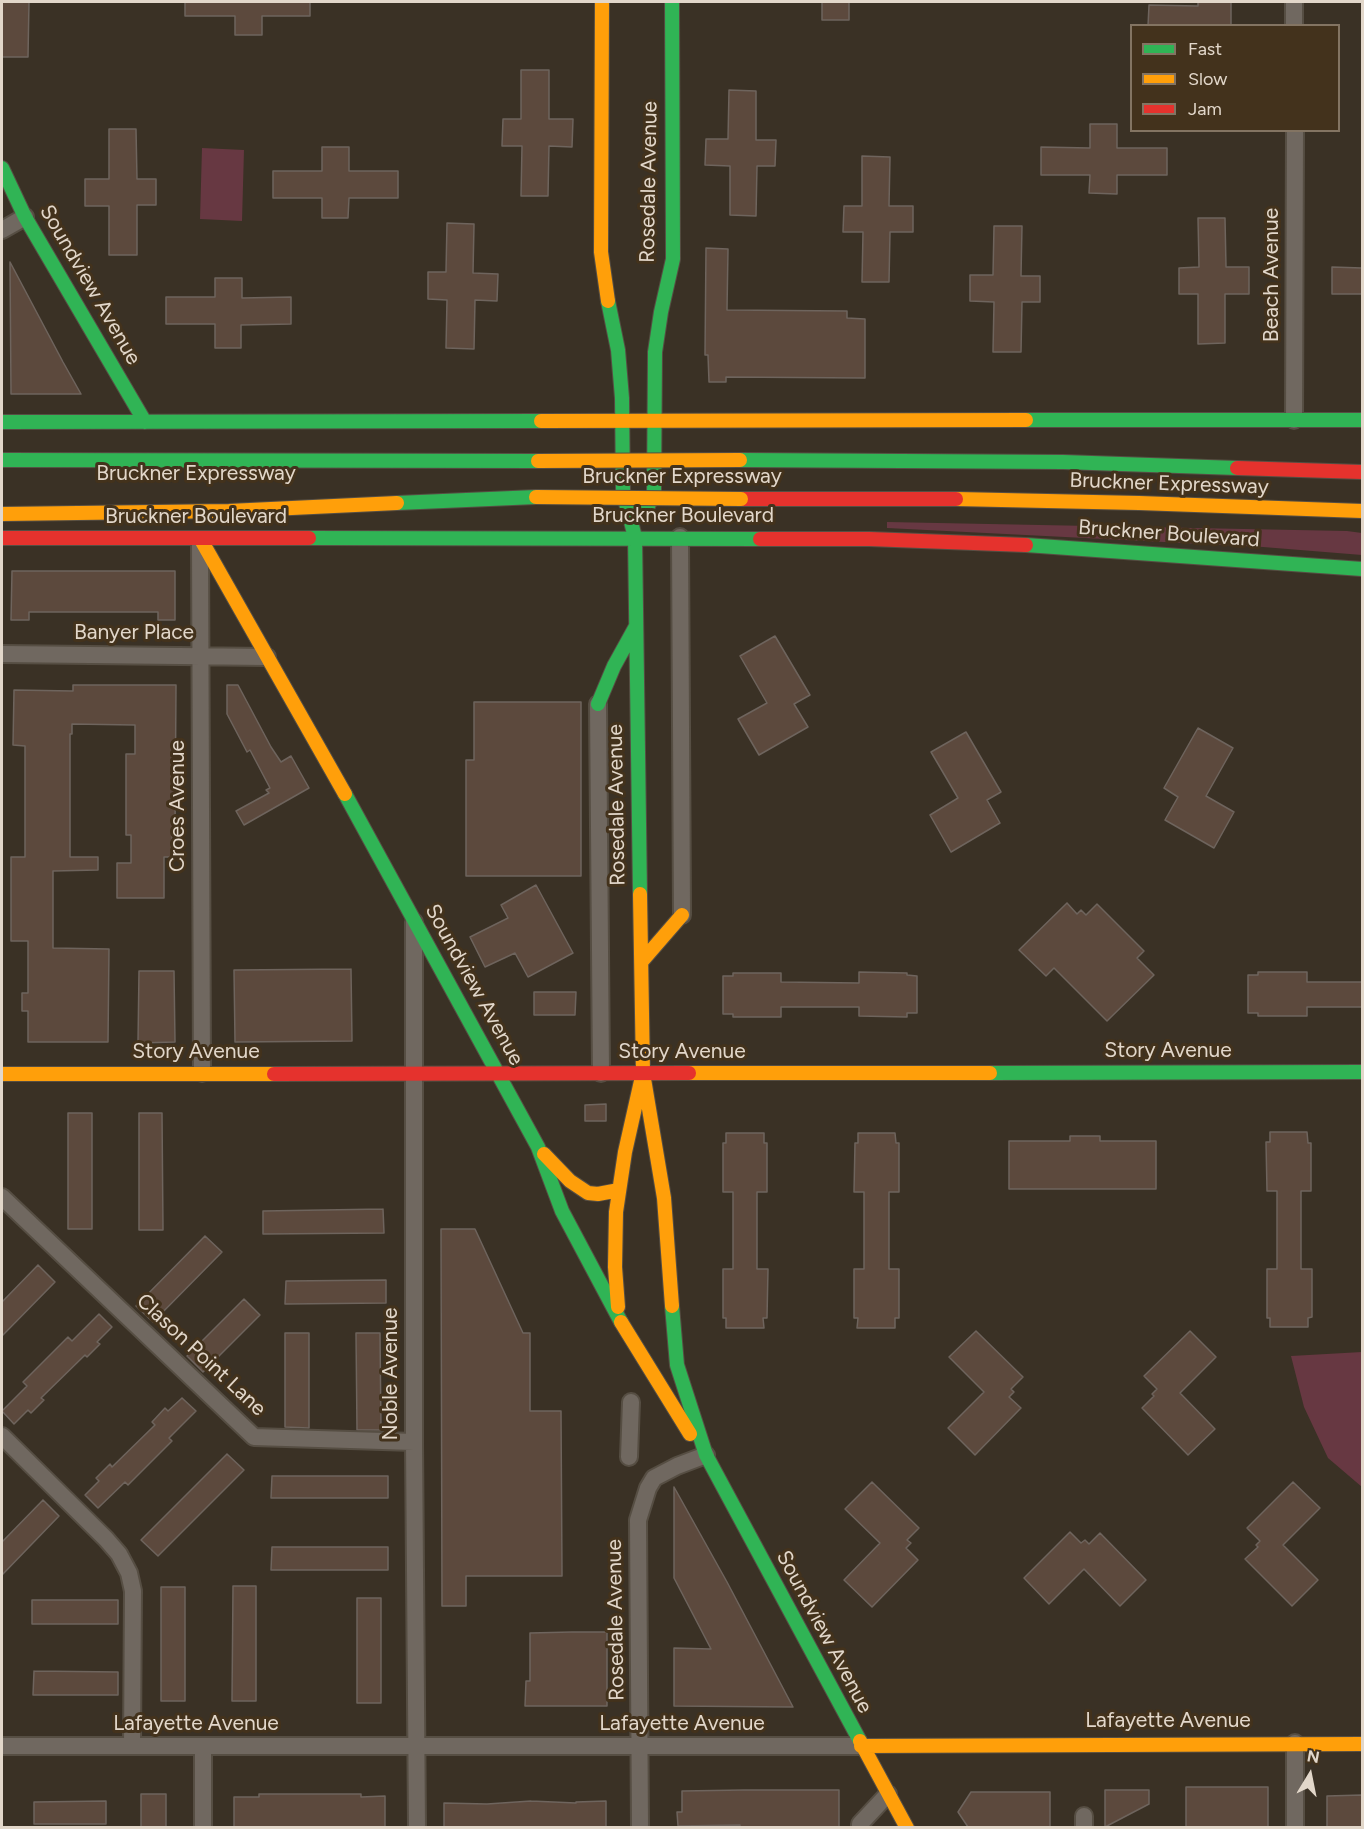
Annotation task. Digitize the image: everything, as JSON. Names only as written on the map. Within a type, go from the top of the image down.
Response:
[{"type":"main road","name":"Rosedale Avenue","points":[[602,2],[601,252],[618,350],[623,492],[635,537],[644,1073],[664,1198],[669,1254]]},
{"type":"main road","name":"Rosedale Avenue","points":[[635,537],[654,492],[654,352],[673,259],[672,2]]},
{"type":"main road","name":"Soundview Avenue","points":[[2,168],[25,217],[145,422]]},
{"type":"main road","points":[[2,422],[1362,420]]},
{"type":"main road","points":[[1246,467],[1316,457]]},
{"type":"main road","name":"Bruckner Expressway","points":[[2,460],[1063,462],[1362,472]]},
{"type":"main road","name":"Bruckner Expressway","points":[[263,495],[943,499],[1362,511]]},
{"type":"main road","points":[[2,514],[229,511],[536,497]]},
{"type":"main road","name":"Bruckner Boulevard","points":[[2,538],[804,537],[967,542],[1362,569]]},
{"type":"main road","name":"Soundview Avenue","points":[[200,538],[290,694],[499,1073],[538,1147],[562,1211],[620,1321],[691,1436],[706,1455]]},
{"type":"main road","points":[[598,704],[614,666],[636,626]]},
{"type":"main road","points":[[643,960],[682,915]]},
{"type":"main road","name":"Story Avenue","points":[[2,1074],[1362,1072]]},
{"type":"main road","name":"Rosedale Avenue","points":[[620,1321],[615,1260],[619,1190],[625,1152],[644,1073]]},
{"type":"main road","points":[[538,1147],[559,1172],[588,1193],[598,1194],[619,1190]]},
{"type":"main road","name":"Soundview Avenue","points":[[669,1254],[673,1336],[678,1365],[706,1455],[732,1508],[907,1827]]},
{"type":"main road","name":"Lafayette Avenue","points":[[861,1746],[1362,1744]]},
{"type":"street","points":[[1294,2],[1294,24]]},
{"type":"street","name":"Beach Avenue","points":[[1294,420],[1295,132]]},
{"type":"street","points":[[2,230],[25,217]]},
{"type":"street","points":[[680,537],[682,915]]},
{"type":"street","name":"Croes Avenue","points":[[200,538],[202,1073]]},
{"type":"street","name":"Banyer Place","points":[[2,654],[267,657]]},
{"type":"street","name":"Rosedale Avenue","points":[[598,704],[601,1073]]},
{"type":"street","name":"Noble Avenue","points":[[414,920],[417,1827]]},
{"type":"street","name":"Clason Point Lane","points":[[2,1197],[254,1437],[414,1442]]},
{"type":"street","points":[[630,1457],[631,1402]]},
{"type":"street","points":[[2,1436],[106,1539],[119,1554],[129,1573],[132,1592],[132,1746]]},
{"type":"street","name":"Rosedale Avenue","points":[[640,1827],[638,1520],[648,1488],[654,1478],[706,1455]]},
{"type":"street","points":[[1295,1743],[1295,1827]]},
{"type":"street","name":"Lafayette Avenue","points":[[2,1746],[861,1746]]},
{"type":"street","points":[[202,1827],[203,1746]]},
{"type":"street","points":[[861,1827],[860,1824],[888,1794]]},
{"type":"shaded area","points":[[202,148],[244,150],[242,221],[200,219]]},
{"type":"shaded area","points":[[887,522],[1347,531],[1362,533],[1362,555],[1263,547],[887,528]]},
{"type":"shaded area","points":[[1362,1352],[1362,1487],[1328,1458],[1304,1407],[1291,1356]]},
{"type":"building","points":[[2,2],[29,2],[28,57],[2,57]]},
{"type":"building","points":[[185,2],[310,2],[310,16],[262,16],[262,35],[235,35],[235,16],[185,16]]},
{"type":"building","points":[[822,2],[849,2],[849,20],[822,20]]},
{"type":"building","points":[[1198,2],[1231,2],[1231,24],[1148,24],[1149,5],[1198,6]]},
{"type":"building","points":[[521,70],[549,70],[549,119],[573,119],[572,147],[549,146],[548,196],[521,196],[522,146],[502,146],[503,119],[521,119]]},
{"type":"building","points":[[729,90],[756,91],[756,140],[776,140],[775,166],[757,166],[756,216],[730,215],[730,166],[705,165],[706,139],[728,139]]},
{"type":"building","points":[[1090,124],[1117,124],[1117,148],[1167,148],[1167,175],[1117,175],[1117,194],[1089,193],[1090,175],[1041,175],[1041,147],[1090,148]]},
{"type":"building","points":[[109,129],[136,129],[137,179],[156,179],[156,205],[137,205],[137,255],[109,255],[109,206],[85,206],[85,179],[109,179]]},
{"type":"building","points":[[322,147],[349,147],[349,171],[398,171],[398,198],[349,198],[348,218],[322,218],[322,198],[273,198],[273,171],[322,171]]},
{"type":"building","points":[[862,156],[890,157],[889,206],[913,206],[913,232],[890,232],[889,282],[862,282],[863,232],[843,232],[844,206],[862,206]]},
{"type":"building","points":[[1198,218],[1225,218],[1226,267],[1249,267],[1249,294],[1225,294],[1225,343],[1198,344],[1198,294],[1179,294],[1179,268],[1199,267]]},
{"type":"building","points":[[447,223],[474,224],[473,273],[498,274],[497,301],[475,300],[474,349],[446,348],[447,300],[428,299],[428,272],[446,272]]},
{"type":"building","points":[[994,226],[1022,226],[1021,276],[1040,276],[1040,302],[1022,302],[1021,352],[993,352],[994,302],[970,301],[970,275],[993,275]]},
{"type":"building","points":[[706,248],[728,249],[727,310],[847,311],[847,318],[865,319],[865,378],[726,377],[726,382],[709,382],[708,355],[705,355]]},
{"type":"building","points":[[10,262],[63,362],[81,394],[11,394]]},
{"type":"building","points":[[1332,267],[1362,268],[1362,294],[1332,294]]},
{"type":"building","points":[[215,278],[242,278],[242,298],[291,297],[291,324],[241,325],[241,348],[215,348],[215,324],[166,324],[166,297],[215,297]]},
{"type":"building","points":[[12,571],[175,571],[175,620],[158,620],[158,612],[29,612],[29,620],[11,620]]},
{"type":"building","points":[[775,636],[810,695],[794,704],[808,727],[759,755],[738,719],[767,703],[740,656]]},
{"type":"building","points":[[73,685],[176,685],[173,857],[164,857],[164,898],[117,898],[117,863],[131,863],[131,835],[126,835],[126,754],[135,754],[135,725],[72,724],[72,734],[70,734],[70,857],[98,857],[98,870],[53,871],[53,948],[109,949],[108,1042],[28,1042],[28,1011],[22,1011],[22,993],[28,993],[28,941],[11,941],[11,857],[25,857],[25,746],[13,745],[14,690],[73,691]]},
{"type":"building","points":[[227,685],[238,685],[281,762],[291,756],[309,788],[244,825],[236,811],[269,793],[266,790],[270,788],[227,714]]},
{"type":"building","points":[[474,702],[581,702],[581,876],[466,876],[466,760],[474,760]]},
{"type":"building","points":[[1198,728],[1233,748],[1206,796],[1234,812],[1214,848],[1165,820],[1178,797],[1164,788]]},
{"type":"building","points":[[966,732],[1001,792],[987,800],[1000,823],[951,852],[930,815],[958,798],[931,752]]},
{"type":"building","points":[[536,885],[573,953],[528,977],[515,953],[485,967],[470,937],[508,918],[501,905]]},
{"type":"building","points":[[1067,903],[1077,914],[1081,910],[1086,915],[1097,904],[1144,951],[1137,958],[1154,975],[1107,1021],[1054,968],[1046,976],[1019,950]]},
{"type":"building","points":[[351,969],[352,1041],[235,1042],[234,970]]},
{"type":"building","points":[[139,971],[174,971],[175,1042],[138,1043]]},
{"type":"building","points":[[859,972],[907,973],[907,975],[917,976],[917,1013],[907,1013],[907,1017],[859,1016],[859,1007],[781,1007],[781,1017],[733,1017],[733,1014],[723,1014],[723,976],[733,976],[733,973],[781,973],[781,982],[859,983]]},
{"type":"building","points":[[1258,972],[1307,972],[1307,982],[1362,982],[1362,1007],[1307,1007],[1307,1016],[1258,1016],[1258,1013],[1248,1013],[1248,975],[1258,975]]},
{"type":"building","points":[[534,992],[576,992],[575,1015],[534,1015]]},
{"type":"building","points":[[606,1104],[606,1121],[585,1121],[585,1105]]},
{"type":"building","points":[[68,1113],[92,1113],[92,1229],[68,1229]]},
{"type":"building","points":[[139,1113],[162,1113],[163,1230],[139,1230]]},
{"type":"building","points":[[1270,1132],[1307,1132],[1308,1143],[1311,1143],[1311,1191],[1301,1191],[1301,1269],[1312,1269],[1312,1317],[1308,1318],[1308,1327],[1270,1327],[1270,1318],[1267,1318],[1267,1269],[1277,1269],[1277,1191],[1267,1191],[1266,1142],[1270,1142]]},
{"type":"building","points":[[726,1133],[764,1133],[764,1143],[767,1143],[767,1192],[757,1192],[757,1269],[768,1269],[767,1318],[763,1318],[764,1328],[726,1328],[726,1318],[723,1318],[723,1269],[733,1269],[733,1192],[723,1192],[723,1143],[726,1143]]},
{"type":"building","points":[[858,1133],[895,1133],[896,1143],[899,1143],[899,1192],[889,1192],[889,1269],[899,1269],[899,1318],[895,1318],[895,1328],[857,1328],[858,1318],[854,1318],[854,1269],[864,1269],[864,1192],[854,1192],[855,1143],[858,1143]]},
{"type":"building","points":[[1070,1136],[1100,1136],[1100,1141],[1156,1141],[1156,1189],[1009,1189],[1009,1141],[1070,1141]]},
{"type":"building","points":[[383,1209],[384,1233],[263,1234],[263,1211]]},
{"type":"building","points":[[441,1229],[475,1229],[523,1333],[530,1333],[530,1411],[561,1411],[562,1576],[466,1576],[466,1606],[442,1606]]},
{"type":"building","points":[[205,1236],[222,1252],[153,1322],[136,1306]]},
{"type":"building","points":[[38,1265],[55,1282],[2,1336],[2,1302]]},
{"type":"building","points":[[386,1280],[386,1303],[285,1304],[286,1281]]},
{"type":"building","points":[[244,1299],[260,1315],[203,1372],[187,1356]]},
{"type":"building","points":[[99,1314],[112,1327],[97,1342],[100,1344],[87,1357],[85,1355],[41,1398],[44,1400],[31,1413],[28,1410],[14,1424],[2,1411],[27,1386],[23,1382],[68,1337],[72,1341]]},
{"type":"building","points":[[976,1331],[1023,1377],[1011,1389],[1014,1392],[1009,1397],[1021,1408],[975,1455],[948,1428],[984,1392],[949,1357]]},
{"type":"building","points":[[1190,1331],[1216,1357],[1180,1393],[1215,1429],[1188,1455],[1142,1408],[1154,1396],[1152,1394],[1157,1389],[1144,1376]]},
{"type":"building","points":[[285,1333],[309,1333],[309,1428],[285,1427]]},
{"type":"building","points":[[356,1333],[380,1333],[381,1430],[357,1430]]},
{"type":"building","points":[[182,1398],[196,1411],[169,1438],[172,1441],[128,1485],[125,1482],[98,1508],[85,1495],[99,1481],[96,1478],[110,1464],[112,1467],[155,1425],[152,1422],[165,1408],[168,1411]]},
{"type":"building","points":[[227,1454],[244,1470],[158,1556],[141,1540]]},
{"type":"building","points":[[272,1476],[388,1476],[388,1498],[271,1498]]},
{"type":"building","points":[[872,1482],[919,1528],[907,1540],[911,1543],[906,1548],[918,1560],[872,1607],[844,1580],[880,1543],[845,1509]]},
{"type":"building","points":[[1293,1482],[1320,1508],[1283,1545],[1318,1580],[1292,1606],[1245,1559],[1258,1547],[1256,1545],[1260,1541],[1247,1528]]},
{"type":"building","points":[[674,1487],[793,1707],[674,1706],[674,1648],[711,1649],[674,1578]]},
{"type":"building","points":[[43,1500],[59,1516],[2,1575],[2,1542]]},
{"type":"building","points":[[1070,1532],[1081,1543],[1085,1540],[1089,1544],[1100,1533],[1146,1580],[1120,1606],[1084,1569],[1049,1604],[1024,1578]]},
{"type":"building","points":[[272,1547],[388,1547],[388,1570],[271,1570]]},
{"type":"building","points":[[233,1586],[256,1586],[256,1701],[232,1701]]},
{"type":"building","points":[[161,1587],[185,1587],[185,1701],[161,1701]]},
{"type":"building","points":[[357,1598],[381,1598],[381,1703],[357,1703]]},
{"type":"building","points":[[32,1600],[118,1600],[118,1624],[32,1624]]},
{"type":"building","points":[[607,1632],[607,1706],[525,1706],[526,1681],[530,1681],[530,1633]]},
{"type":"building","points":[[34,1671],[118,1672],[118,1695],[33,1695]]},
{"type":"building","points":[[1186,1787],[1268,1787],[1268,1827],[1186,1827]]},
{"type":"building","points":[[839,1790],[839,1827],[678,1826],[677,1812],[682,1812],[682,1791]]},
{"type":"building","points":[[1105,1790],[1149,1790],[1149,1804],[1105,1827]]},
{"type":"building","points":[[971,1792],[1050,1792],[1050,1827],[968,1827],[958,1812]]},
{"type":"building","points":[[141,1794],[166,1794],[166,1827],[141,1827]]},
{"type":"building","points":[[259,1794],[385,1796],[385,1827],[234,1827],[234,1797],[259,1797]]},
{"type":"building","points":[[1362,1795],[1362,1827],[1327,1827],[1327,1796]]},
{"type":"building","points":[[106,1801],[106,1824],[34,1824],[34,1802]]},
{"type":"building","points":[[531,1801],[576,1803],[606,1801],[606,1827],[444,1827],[444,1803],[487,1804]]},
{"type":"traffic: fast","points":[[645,513],[654,492],[655,352],[673,259],[672,2]]},
{"type":"traffic: fast","points":[[2,168],[25,217],[145,422]]},
{"type":"traffic: fast","points":[[608,301],[618,350],[622,398],[623,492],[635,537],[640,894]]},
{"type":"traffic: fast","points":[[1026,420],[1362,420]]},
{"type":"traffic: fast","points":[[2,422],[541,421]]},
{"type":"traffic: fast","points":[[2,460],[538,461]]},
{"type":"traffic: fast","points":[[740,460],[1063,462],[1237,468]]},
{"type":"traffic: fast","points":[[397,503],[536,497]]},
{"type":"traffic: fast","points":[[309,538],[760,539]]},
{"type":"traffic: fast","points":[[1026,545],[1362,569]]},
{"type":"traffic: fast","points":[[598,704],[614,666],[635,628]]},
{"type":"traffic: fast","points":[[345,794],[538,1147],[562,1211],[621,1322]]},
{"type":"traffic: fast","points":[[990,1073],[1362,1072]]},
{"type":"traffic: fast","points":[[672,1306],[677,1365],[706,1455],[860,1741]]},
{"type":"traffic: slow","points":[[602,2],[601,252],[608,301]]},
{"type":"traffic: slow","points":[[541,421],[1026,420]]},
{"type":"traffic: slow","points":[[538,461],[740,460]]},
{"type":"traffic: slow","points":[[536,497],[741,499]]},
{"type":"traffic: slow","points":[[956,499],[1362,511]]},
{"type":"traffic: slow","points":[[2,514],[229,511],[397,503]]},
{"type":"traffic: slow","points":[[200,538],[345,794]]},
{"type":"traffic: slow","points":[[640,894],[643,1073],[664,1198],[672,1306]]},
{"type":"traffic: slow","points":[[643,960],[682,915]]},
{"type":"traffic: slow","points":[[689,1073],[990,1073]]},
{"type":"traffic: slow","points":[[2,1074],[274,1074]]},
{"type":"traffic: slow","points":[[618,1307],[615,1267],[616,1212],[625,1152],[641,1081]]},
{"type":"traffic: slow","points":[[544,1154],[570,1181],[588,1193],[598,1194],[619,1190]]},
{"type":"traffic: slow","points":[[621,1322],[690,1434]]},
{"type":"traffic: slow","points":[[860,1741],[907,1828]]},
{"type":"traffic: slow","points":[[861,1746],[1362,1744]]},
{"type":"traffic: jam","points":[[1237,468],[1362,472]]},
{"type":"traffic: jam","points":[[741,499],[956,499]]},
{"type":"traffic: jam","points":[[2,538],[309,538]]},
{"type":"traffic: jam","points":[[760,539],[869,539],[1026,545]]},
{"type":"traffic: jam","points":[[274,1074],[689,1073]]}]
